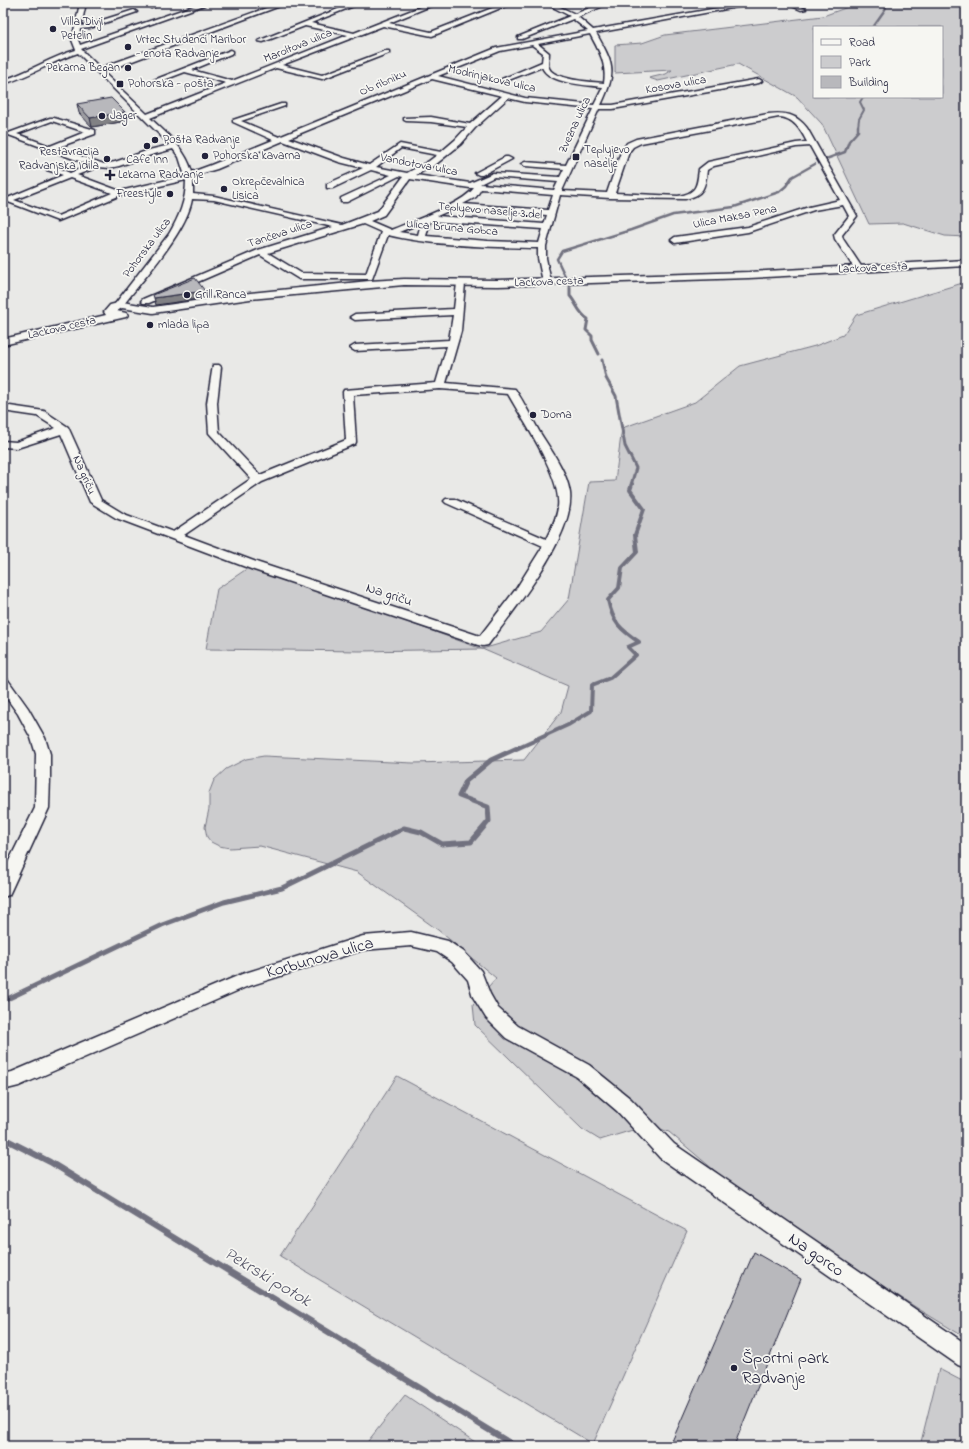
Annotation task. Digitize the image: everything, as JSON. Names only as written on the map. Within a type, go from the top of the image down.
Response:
[{"type":"street","points":[[78,49],[76,40],[77,28],[83,3]]},
{"type":"street","points":[[151,6],[161,3]]},
{"type":"street","points":[[3,82],[19,77],[78,49],[207,3]]},
{"type":"street","points":[[99,71],[285,3]]},
{"type":"street","points":[[262,41],[358,3]]},
{"type":"street","name":"Maroltova ulica","points":[[146,117],[435,3]]},
{"type":"street","points":[[384,24],[432,34],[510,3]]},
{"type":"street","name":"Zvezna ulica","points":[[547,282],[542,258],[542,246],[557,193],[607,85],[609,72],[606,57],[592,32],[574,16],[548,3]]},
{"type":"street","points":[[515,41],[607,3]]},
{"type":"street","name":"Ob ribniku","points":[[190,176],[494,50],[531,42],[756,3]]},
{"type":"street","points":[[788,3],[802,9]]},
{"type":"street","points":[[77,28],[88,27],[134,12]]},
{"type":"street","points":[[306,24],[355,35]]},
{"type":"street","points":[[531,42],[544,49],[546,53],[546,70],[554,76],[580,82],[607,85]]},
{"type":"street","name":"Pohorska ulica","points":[[78,49],[175,146],[185,162],[190,176],[190,196],[185,214],[176,231],[124,308]]},
{"type":"street","points":[[156,81],[231,52]]},
{"type":"street","points":[[277,66],[322,77],[387,52]]},
{"type":"street","points":[[504,80],[546,63]]},
{"type":"street","points":[[186,70],[234,83]]},
{"type":"street","name":"Modrinjakova ulica","points":[[430,76],[525,100],[597,107]]},
{"type":"street","name":"Kosova ulica","points":[[597,107],[613,107],[759,81]]},
{"type":"street","points":[[408,176],[432,162],[458,142],[472,126],[506,96]]},
{"type":"street","name":"Vandotova ulica","points":[[283,105],[235,121],[280,139],[370,168],[475,187],[610,196],[686,197],[695,194],[701,187],[703,170],[711,164],[796,145],[813,144]]},
{"type":"street","points":[[432,120],[443,111]]},
{"type":"street","points":[[610,196],[625,152],[630,145],[639,141],[718,125],[781,114],[790,116],[796,120],[813,144],[853,216],[838,235],[839,240],[859,269]]},
{"type":"street","points":[[50,148],[92,132],[52,119],[10,134],[96,165],[111,166],[146,153],[175,146]]},
{"type":"street","points":[[406,119],[432,120],[472,126]]},
{"type":"street","points":[[330,186],[370,168],[400,146],[442,154]]},
{"type":"street","points":[[455,184],[508,159]]},
{"type":"street","points":[[525,164],[568,167]]},
{"type":"street","points":[[96,165],[8,200],[58,219],[119,193],[190,176]]},
{"type":"street","points":[[50,168],[119,193]]},
{"type":"street","points":[[344,200],[398,174]]},
{"type":"street","points":[[260,252],[299,276],[369,277],[388,232],[427,218],[454,206],[473,195],[475,187],[493,175],[563,180]]},
{"type":"street","name":"Tančeva ulica","points":[[149,305],[260,252],[342,228],[381,213],[408,176]]},
{"type":"street","points":[[190,196],[214,198],[342,228]]},
{"type":"street","name":"Ulica Maksa Pena","points":[[675,240],[755,228],[783,220],[824,205],[844,202]]},
{"type":"street","points":[[454,206],[552,213]]},
{"type":"street","name":"Teplyevo naselje 3.del","points":[[421,238],[427,218],[548,227]]},
{"type":"street","name":"Ulica Bruna Gobca","points":[[363,221],[388,232],[408,237],[488,244],[542,246]]},
{"type":"street","name":"Lackova cesta","points":[[3,342],[124,308],[354,285],[404,282],[547,282],[749,275],[966,263]]},
{"type":"street","points":[[440,386],[456,331],[461,283]]},
{"type":"street","points":[[355,317],[459,312]]},
{"type":"street","points":[[355,348],[452,343]]},
{"type":"street","points":[[216,367],[212,403],[214,433],[258,480]]},
{"type":"street","name":"Na griču","points":[[64,430],[96,502],[120,516],[255,566],[483,642],[521,592],[550,545],[564,510],[565,494],[554,467],[511,390],[440,386],[348,392],[351,442],[258,480],[175,536]]},
{"type":"street","points":[[3,408],[40,413],[64,430]]},
{"type":"street","points":[[3,444],[17,445],[64,430]]},
{"type":"street","points":[[450,501],[550,545]]},
{"type":"street","points":[[3,683],[23,711],[38,738],[43,754],[44,777],[42,808],[3,890]]},
{"type":"street","name":"Korbunova ulica","points":[[3,1082],[13,1080],[242,981],[363,943],[410,939],[442,946],[458,957],[476,976],[482,998],[492,1013],[512,1032],[583,1071],[624,1105],[667,1152]]},
{"type":"street","name":"Na gorco","points":[[667,1152],[966,1357]]},
{"type":"green space","points":[[859,3],[966,3],[966,237],[945,236],[903,223],[869,224],[822,124],[797,97],[738,64],[658,81],[649,78],[666,74],[672,70],[615,73],[615,45],[642,43],[665,35],[823,16]]},
{"type":"green space","points":[[966,282],[966,1338],[747,1198],[669,1132],[649,1125],[600,1140],[582,1129],[475,1025],[473,1004],[496,978],[438,930],[357,872],[260,846],[230,848],[219,846],[211,842],[207,837],[205,827],[209,809],[209,793],[214,780],[226,769],[246,759],[264,756],[413,763],[524,760],[561,712],[568,686],[482,649],[541,632],[569,599],[589,482],[615,481],[622,428],[695,402],[740,366],[815,346],[843,335],[856,315]]},
{"type":"green space","points":[[248,568],[344,599],[482,649],[360,651],[206,649],[217,589]]},
{"type":"green space","points":[[397,1076],[687,1231],[593,1444],[280,1256]]},
{"type":"green space","points":[[939,1369],[966,1383],[966,1446],[920,1446]]},
{"type":"green space","points":[[405,1395],[481,1446],[364,1446]]},
{"type":"building","points":[[111,98],[125,112],[90,118],[77,104]]},
{"type":"building","points":[[195,278],[205,291],[154,298],[153,295]]},
{"type":"building","name":"Športni park Radvanje","points":[[754,1252],[801,1279],[734,1446],[670,1446]]},
{"type":"waterway","points":[[874,26],[885,10],[887,3]]},
{"type":"waterway","points":[[858,127],[859,119],[864,110],[860,102],[862,98]]},
{"type":"waterway","points":[[826,159],[845,152],[849,141],[858,131],[858,127]]},
{"type":"waterway","points":[[565,276],[557,259],[562,251],[631,230],[673,215],[734,207],[779,192],[786,186],[792,177],[815,164]]},
{"type":"waterway","points":[[570,287],[570,296],[582,314],[588,319],[586,330],[592,336],[592,340],[599,354]]},
{"type":"waterway","points":[[602,360],[606,378],[616,396],[625,446],[636,468],[631,485]]},
{"type":"waterway","points":[[544,736],[568,725],[591,711],[592,685],[610,678],[636,655],[628,647],[639,642],[618,625],[612,614],[608,600],[619,588],[622,568],[637,552],[635,535],[644,509],[630,490],[632,484]]},
{"type":"waterway","points":[[3,1001],[162,925],[224,902],[282,888],[404,828],[421,832],[442,844],[471,842],[489,821],[488,807],[459,796],[466,781],[491,760],[546,735]]},
{"type":"waterway","name":"Pekrski potok","points":[[3,1138],[50,1162],[515,1446]]},
{"type":"place","name":"Villa Divji Petelin","points":[[53,29]]},
{"type":"place","name":"Vrtec Studenci Maribor - enota Radvanje","points":[[128,47]]},
{"type":"place","name":"Pekarna Began","points":[[128,68]]},
{"type":"place","name":"Pohorska - pošta","points":[[120,84]]},
{"type":"place","name":"Jager","points":[[102,116]]},
{"type":"place","name":"Pošta Radvanje","points":[[155,140]]},
{"type":"place","name":"Cafe Inn","points":[[147,146]]},
{"type":"place","name":"Pohorska kavarna","points":[[205,156]]},
{"type":"place","name":"Teplyjevo naselje","points":[[576,157]]},
{"type":"place","name":"Restavracija Radvanjska Idila","points":[[107,159]]},
{"type":"place","name":"Lekarna Radvanje","points":[[110,175]]},
{"type":"place","name":"Okrepčevalnica Lisica","points":[[224,189]]},
{"type":"place","name":"Freestyle","points":[[170,194]]},
{"type":"place","name":"Grill Ranca","points":[[187,295]]},
{"type":"place","name":"mlada lipa","points":[[150,325]]},
{"type":"place","name":"Doma","points":[[533,415]]},
{"type":"place","name":"Športni park Radvanje","points":[[734,1368]]}]
